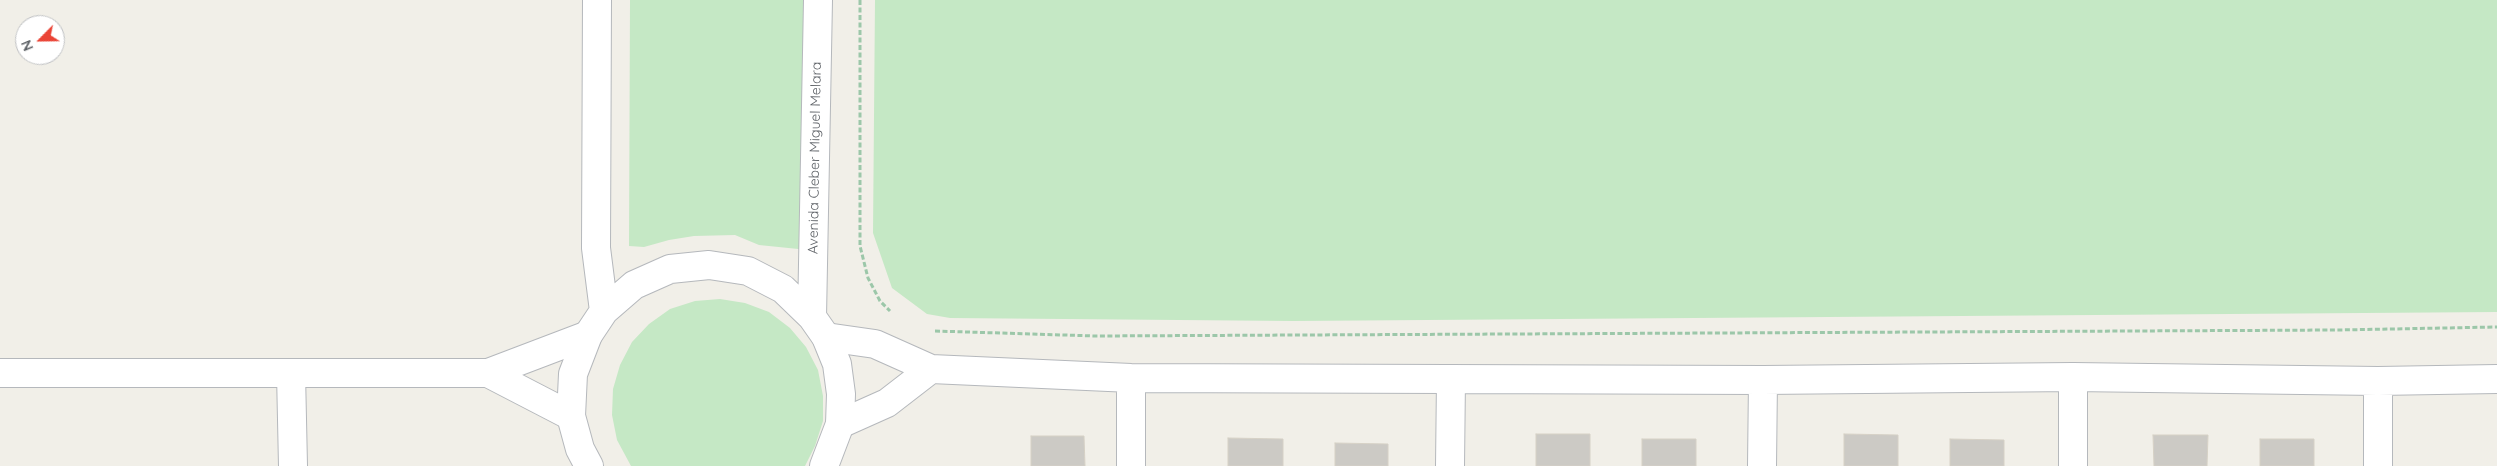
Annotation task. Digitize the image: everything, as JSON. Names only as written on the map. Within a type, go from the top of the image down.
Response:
[{"type":"street","points":[[597,0],[596,248],[604,311]]},
{"type":"street","name":"Avenida Cleber Miguel Melara","points":[[818,0],[819,327]]},
{"type":"street","points":[[589,466],[580,449],[571,416],[573,374],[588,335],[604,311],[634,285],[670,270],[709,265],[748,271],[783,289],[819,327],[838,374],[841,394],[840,424],[826,465]]},
{"type":"street","points":[[819,327],[875,344],[931,369],[1131,378],[1763,380],[2073,377],[2378,381],[2497,379]]},
{"type":"street","points":[[0,373],[488,373],[588,335]]},
{"type":"street","points":[[840,424],[887,403],[931,369]]},
{"type":"street","points":[[291,372],[293,466]]},
{"type":"street","points":[[488,373],[571,416]]},
{"type":"street","points":[[2073,377],[2073,466]]},
{"type":"street","points":[[1131,378],[1132,466]]},
{"type":"street","points":[[1450,466],[1451,379]]},
{"type":"street","points":[[1762,466],[1763,380]]},
{"type":"street","points":[[2378,381],[2378,466]]},
{"type":"path","points":[[860,0],[860,246],[868,278],[880,301],[897,317]]},
{"type":"path","points":[[930,331],[1096,336],[2328,330],[2497,327]]},
{"type":"green space","points":[[630,0],[809,0],[808,250],[759,245],[735,235],[694,236],[644,247],[629,246]]},
{"type":"green space","points":[[875,0],[2497,0],[2497,312],[1293,321],[950,318],[927,314],[892,288],[873,233]]},
{"type":"green space","points":[[720,299],[745,303],[769,312],[790,328],[806,347],[818,370],[823,396],[823,421],[815,446],[805,466],[631,466],[617,440],[612,415],[613,389],[620,365],[632,342],[649,324],[670,309],[695,301]]},
{"type":"building","points":[[1536,434],[1590,434],[1590,466],[1536,466]]},
{"type":"building","points":[[1844,434],[1898,435],[1898,466],[1844,466]]},
{"type":"building","points":[[2153,435],[2208,435],[2207,466],[2154,466]]},
{"type":"building","points":[[1031,436],[1084,436],[1085,466],[1031,466]]},
{"type":"building","points":[[1228,438],[1283,439],[1283,466],[1228,466]]},
{"type":"building","points":[[1642,439],[1696,439],[1696,466],[1642,466]]},
{"type":"building","points":[[1950,439],[2004,440],[2004,466],[1950,466]]},
{"type":"building","points":[[2260,439],[2314,439],[2314,466],[2260,466]]},
{"type":"building","points":[[1335,443],[1388,444],[1388,466],[1335,466]]}]
